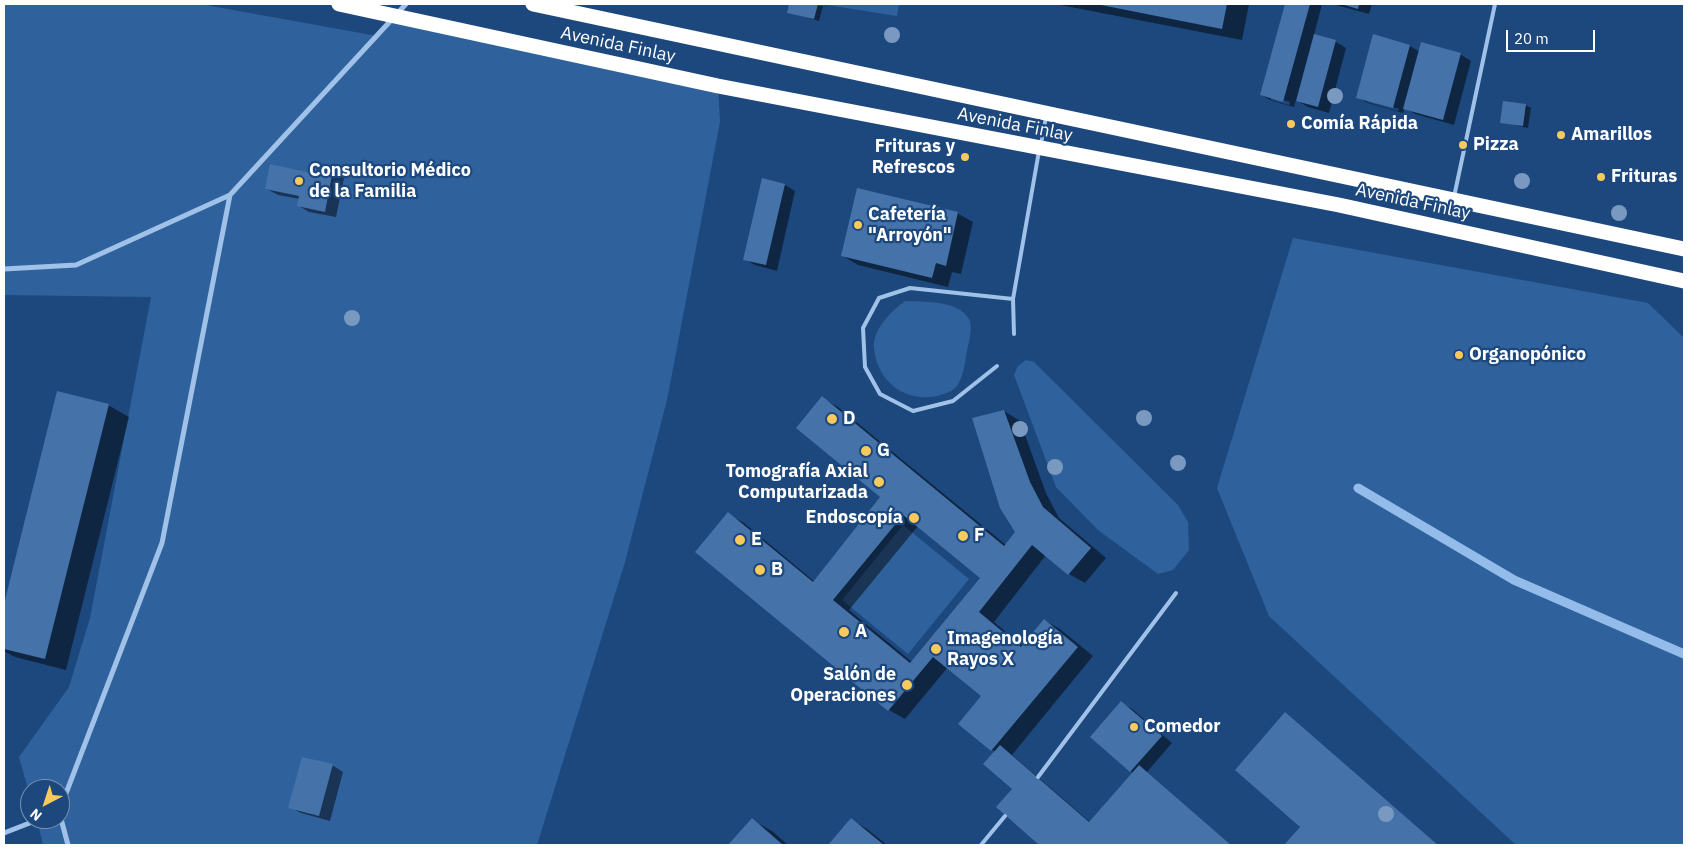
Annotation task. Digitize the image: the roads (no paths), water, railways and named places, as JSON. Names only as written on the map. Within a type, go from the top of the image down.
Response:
[{"type":"highway","name":"Avenida Finlay","points":[[339,4],[718,86],[1039,150],[1339,205],[1684,281]]},
{"type":"highway","name":"Avenida Finlay","points":[[534,4],[1684,248]]},
{"type":"street","points":[[4,269],[76,265],[230,195],[406,4]]},
{"type":"street","points":[[70,783],[162,543],[230,195]]},
{"type":"street","points":[[4,833],[20,827]]},
{"type":"street","points":[[64,829],[68,845]]},
{"type":"lane","points":[[1453,200],[1495,4]]},
{"type":"lane","points":[[1014,334],[1013,298],[1047,113]]},
{"type":"lane","points":[[997,366],[952,401],[913,411],[880,394],[865,368],[863,328],[879,298],[910,288],[1013,298]]},
{"type":"lane","points":[[1038,777],[1176,593]]},
{"type":"lane","points":[[981,845],[1005,816]]},
{"type":"waterway","points":[[1358,488],[1514,580],[1684,654]]},
{"type":"place","name":"Comía Rápida","points":[[1291,124]]},
{"type":"place","name":"Amarillos","points":[[1561,135]]},
{"type":"place","name":"Pizza","points":[[1463,145]]},
{"type":"place","name":"Frituras y Refrescos","points":[[965,157]]},
{"type":"place","name":"Frituras","points":[[1601,177]]},
{"type":"place","name":"Consultorio Médico de la Familia","points":[[299,181]]},
{"type":"place","name":"Cafetería \"Arroyón\"","points":[[858,225]]},
{"type":"place","name":"Organopónico","points":[[1459,355]]},
{"type":"place","name":"D","points":[[832,419]]},
{"type":"place","name":"G","points":[[866,451]]},
{"type":"place","name":"Tomografía Axial Computarizada","points":[[879,482]]},
{"type":"place","name":"Endoscopía","points":[[914,518]]},
{"type":"place","name":"F","points":[[963,536]]},
{"type":"place","name":"E","points":[[740,540]]},
{"type":"place","name":"B","points":[[760,570]]},
{"type":"place","name":"A","points":[[844,632]]},
{"type":"place","name":"Imagenología Rayos X","points":[[936,649]]},
{"type":"place","name":"Salón de Operaciones","points":[[907,685]]},
{"type":"place","name":"Comedor","points":[[1134,727]]}]
